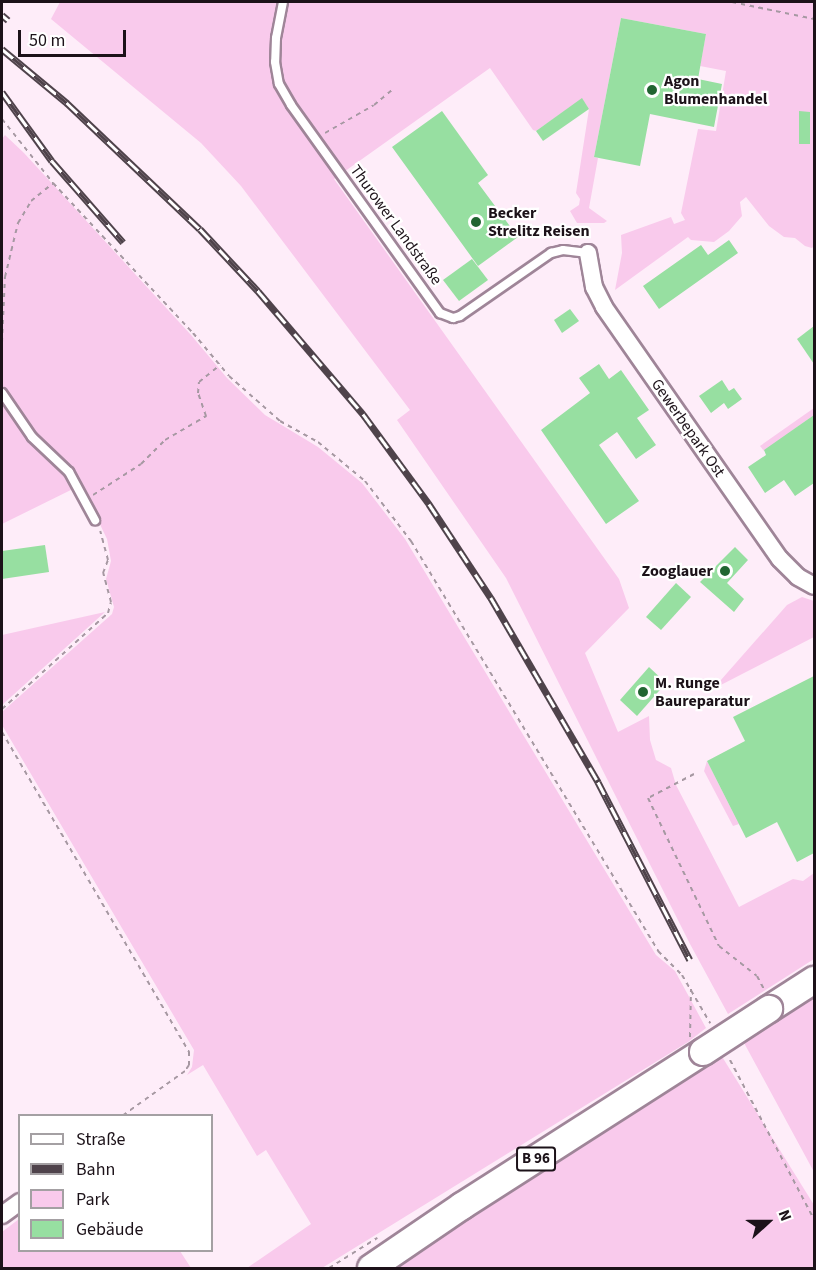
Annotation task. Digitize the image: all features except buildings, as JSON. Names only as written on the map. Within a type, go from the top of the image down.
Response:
[{"type":"main road","name":"B 96","points":[[371,1269],[696,1047],[768,1001],[814,980]]},
{"type":"street","name":"Gewerbepark Ost","points":[[588,253],[594,286],[604,307],[780,559],[798,577],[814,586]]},
{"type":"street","points":[[2,1215],[18,1203]]},
{"type":"lane","name":"Thurower Landstraße","points":[[283,2],[276,38],[275,62],[279,84],[315,140],[440,313],[446,316],[460,315],[551,253],[563,250],[588,253]]},
{"type":"lane","points":[[2,393],[32,436],[69,471],[95,520]]},
{"type":"path","points":[[732,2],[814,19]]},
{"type":"path","points":[[315,140],[374,105],[393,89]]},
{"type":"path","points":[[2,118],[53,183],[220,364],[268,412],[318,442],[354,470],[378,498],[411,541],[658,951],[682,975],[712,1028]]},
{"type":"path","points":[[2,342],[5,277],[18,223],[31,201],[53,183]]},
{"type":"path","points":[[84,500],[141,464],[165,440],[206,416],[198,393],[199,382],[220,364]]},
{"type":"path","points":[[2,709],[108,613],[111,602],[103,573],[108,560],[95,520]]},
{"type":"path","points":[[2,732],[189,1052],[189,1065],[185,1071],[125,1114]]},
{"type":"path","points":[[694,774],[648,798],[719,946],[757,976],[768,1001]]},
{"type":"path","points":[[691,989],[696,1047]]},
{"type":"path","points":[[728,1057],[814,1219]]},
{"type":"green space","points":[[60,2],[814,2],[814,246],[812,248],[805,246],[795,238],[784,237],[769,226],[746,197],[740,202],[742,216],[729,231],[714,242],[691,240],[688,237],[615,290],[622,253],[621,235],[671,217],[674,224],[685,220],[681,213],[698,129],[716,131],[726,71],[700,66],[706,34],[621,18],[594,157],[598,158],[589,208],[607,221],[604,223],[577,223],[570,211],[579,205],[580,199],[576,193],[589,109],[582,99],[536,131],[533,130],[490,68],[334,179],[619,579],[629,608],[585,653],[618,732],[649,716],[650,740],[656,760],[671,768],[676,785],[739,907],[793,879],[803,881],[814,873],[814,959],[728,1014],[690,944],[506,578],[397,420],[410,410],[241,186],[201,143],[51,19]]},
{"type":"green space","points":[[5,135],[191,335],[227,378],[265,415],[318,447],[362,483],[405,539],[656,955],[675,971],[706,1028],[688,1042],[322,1268],[247,1268],[311,1224],[266,1150],[257,1156],[203,1065],[187,1075],[192,1067],[194,1050],[2,725],[3,711],[112,614],[114,607],[106,579],[111,561],[107,539],[81,485],[2,524],[2,139]]},
{"type":"green space","points":[[814,408],[814,415],[764,451],[760,446]]},
{"type":"green space","points":[[802,597],[814,601],[814,637],[713,689],[787,605]]},
{"type":"green space","points":[[105,612],[2,705],[2,635]]},
{"type":"green space","points":[[707,761],[739,824],[733,826],[704,771]]},
{"type":"green space","points":[[814,990],[814,1172],[743,1041],[776,1020]]},
{"type":"green space","points":[[721,1055],[814,1205],[814,1268],[386,1268]]},
{"type":"green space","points":[[18,1220],[18,1252],[181,1252],[191,1268],[2,1268],[2,1232]]},
{"type":"railway","points":[[2,15],[8,20]]},
{"type":"railway","points":[[2,49],[67,103],[200,229],[258,291],[363,414],[429,504],[491,598],[598,782],[690,960]]},
{"type":"railway","points":[[2,92],[52,161],[123,242]]},
{"type":"place","name":"Agon Blumenhandel","points":[[652,90]]},
{"type":"place","name":"Becker Strelitz Reisen","points":[[476,222]]},
{"type":"place","name":"Zooglauer","points":[[725,571]]},
{"type":"place","name":"M. Runge Baureparatur","points":[[643,692]]}]
